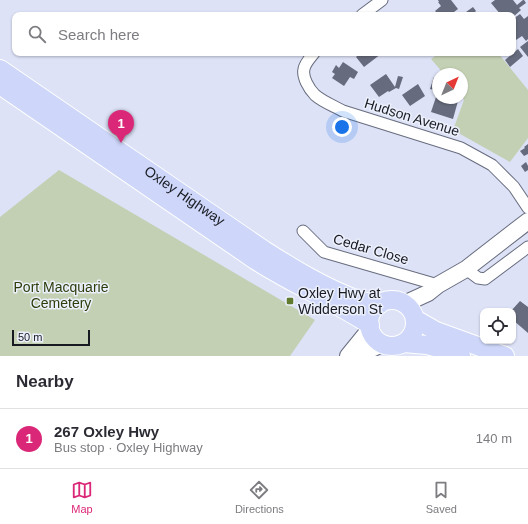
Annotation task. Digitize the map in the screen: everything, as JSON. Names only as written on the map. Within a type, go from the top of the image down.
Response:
[{"type":"main road","name":"Oxley Highway","points":[[0,69],[264,250],[342,294],[379,305]]},
{"type":"main road","name":"Oxley Highway","points":[[0,85],[261,264],[293,283],[350,312],[370,327]]},
{"type":"main road","points":[[411,313],[415,326],[413,333],[404,343],[397,346],[382,344],[373,335],[370,327],[370,317],[374,310],[385,302],[398,301],[411,313],[436,330],[505,356]]},
{"type":"main road","points":[[404,343],[427,345],[461,356]]},
{"type":"street","points":[[366,12],[382,0]]},
{"type":"street","name":"Hudson Avenue","points":[[312,56],[304,69],[306,82],[315,95],[328,104],[343,111],[461,148],[492,165],[514,187],[528,208]]},
{"type":"street","points":[[411,313],[433,289],[466,269],[528,221]]},
{"type":"street","name":"Cedar Close","points":[[303,231],[324,252],[433,289]]},
{"type":"street","points":[[466,269],[478,278],[485,279],[528,247]]},
{"type":"street","points":[[348,356],[370,327]]},
{"type":"street","points":[[356,356],[382,344]]},
{"type":"green space","points":[[435,56],[500,56],[528,90],[528,138],[510,162],[453,130],[463,104],[468,104],[468,68],[439,68],[431,59]]},
{"type":"green space","name":"Port Macquarie Cemetery","points":[[59,170],[315,320],[290,356],[0,356],[0,217]]},
{"type":"building","points":[[438,0],[451,0],[458,9],[454,12],[436,12],[435,11],[441,6]]},
{"type":"building","points":[[495,0],[513,0],[517,5],[524,0],[526,3],[519,8],[521,10],[516,14],[516,12],[498,12],[491,3]]},
{"type":"building","points":[[473,7],[476,11],[475,12],[466,12]]},
{"type":"building","points":[[520,14],[524,19],[528,16],[528,39],[526,41],[522,36],[516,40],[516,17]]},
{"type":"building","points":[[528,41],[528,57],[520,47]]},
{"type":"building","points":[[518,49],[523,56],[510,67],[505,60],[510,56],[516,56],[516,51]]},
{"type":"building","points":[[357,56],[378,56],[364,67],[356,57]]},
{"type":"building","points":[[343,62],[358,72],[354,79],[350,77],[344,86],[332,78],[335,74],[332,72],[336,65],[339,68]]},
{"type":"building","points":[[386,74],[395,87],[398,76],[403,77],[399,89],[396,88],[389,92],[388,91],[379,97],[370,85]]},
{"type":"building","points":[[418,84],[425,96],[410,106],[402,95]]},
{"type":"building","points":[[434,104],[457,104],[453,119],[431,112]]},
{"type":"building","points":[[528,144],[528,154],[524,156],[520,151]]},
{"type":"building","points":[[526,162],[528,170],[525,172],[521,166]]},
{"type":"building","points":[[520,301],[528,307],[528,333],[516,323],[516,308],[514,308]]},
{"type":"place","name":"267 Oxley Hwy","points":[[121,143]]},
{"type":"place","name":"Oxley Hwy at Widderson St","points":[[290,301]]}]
